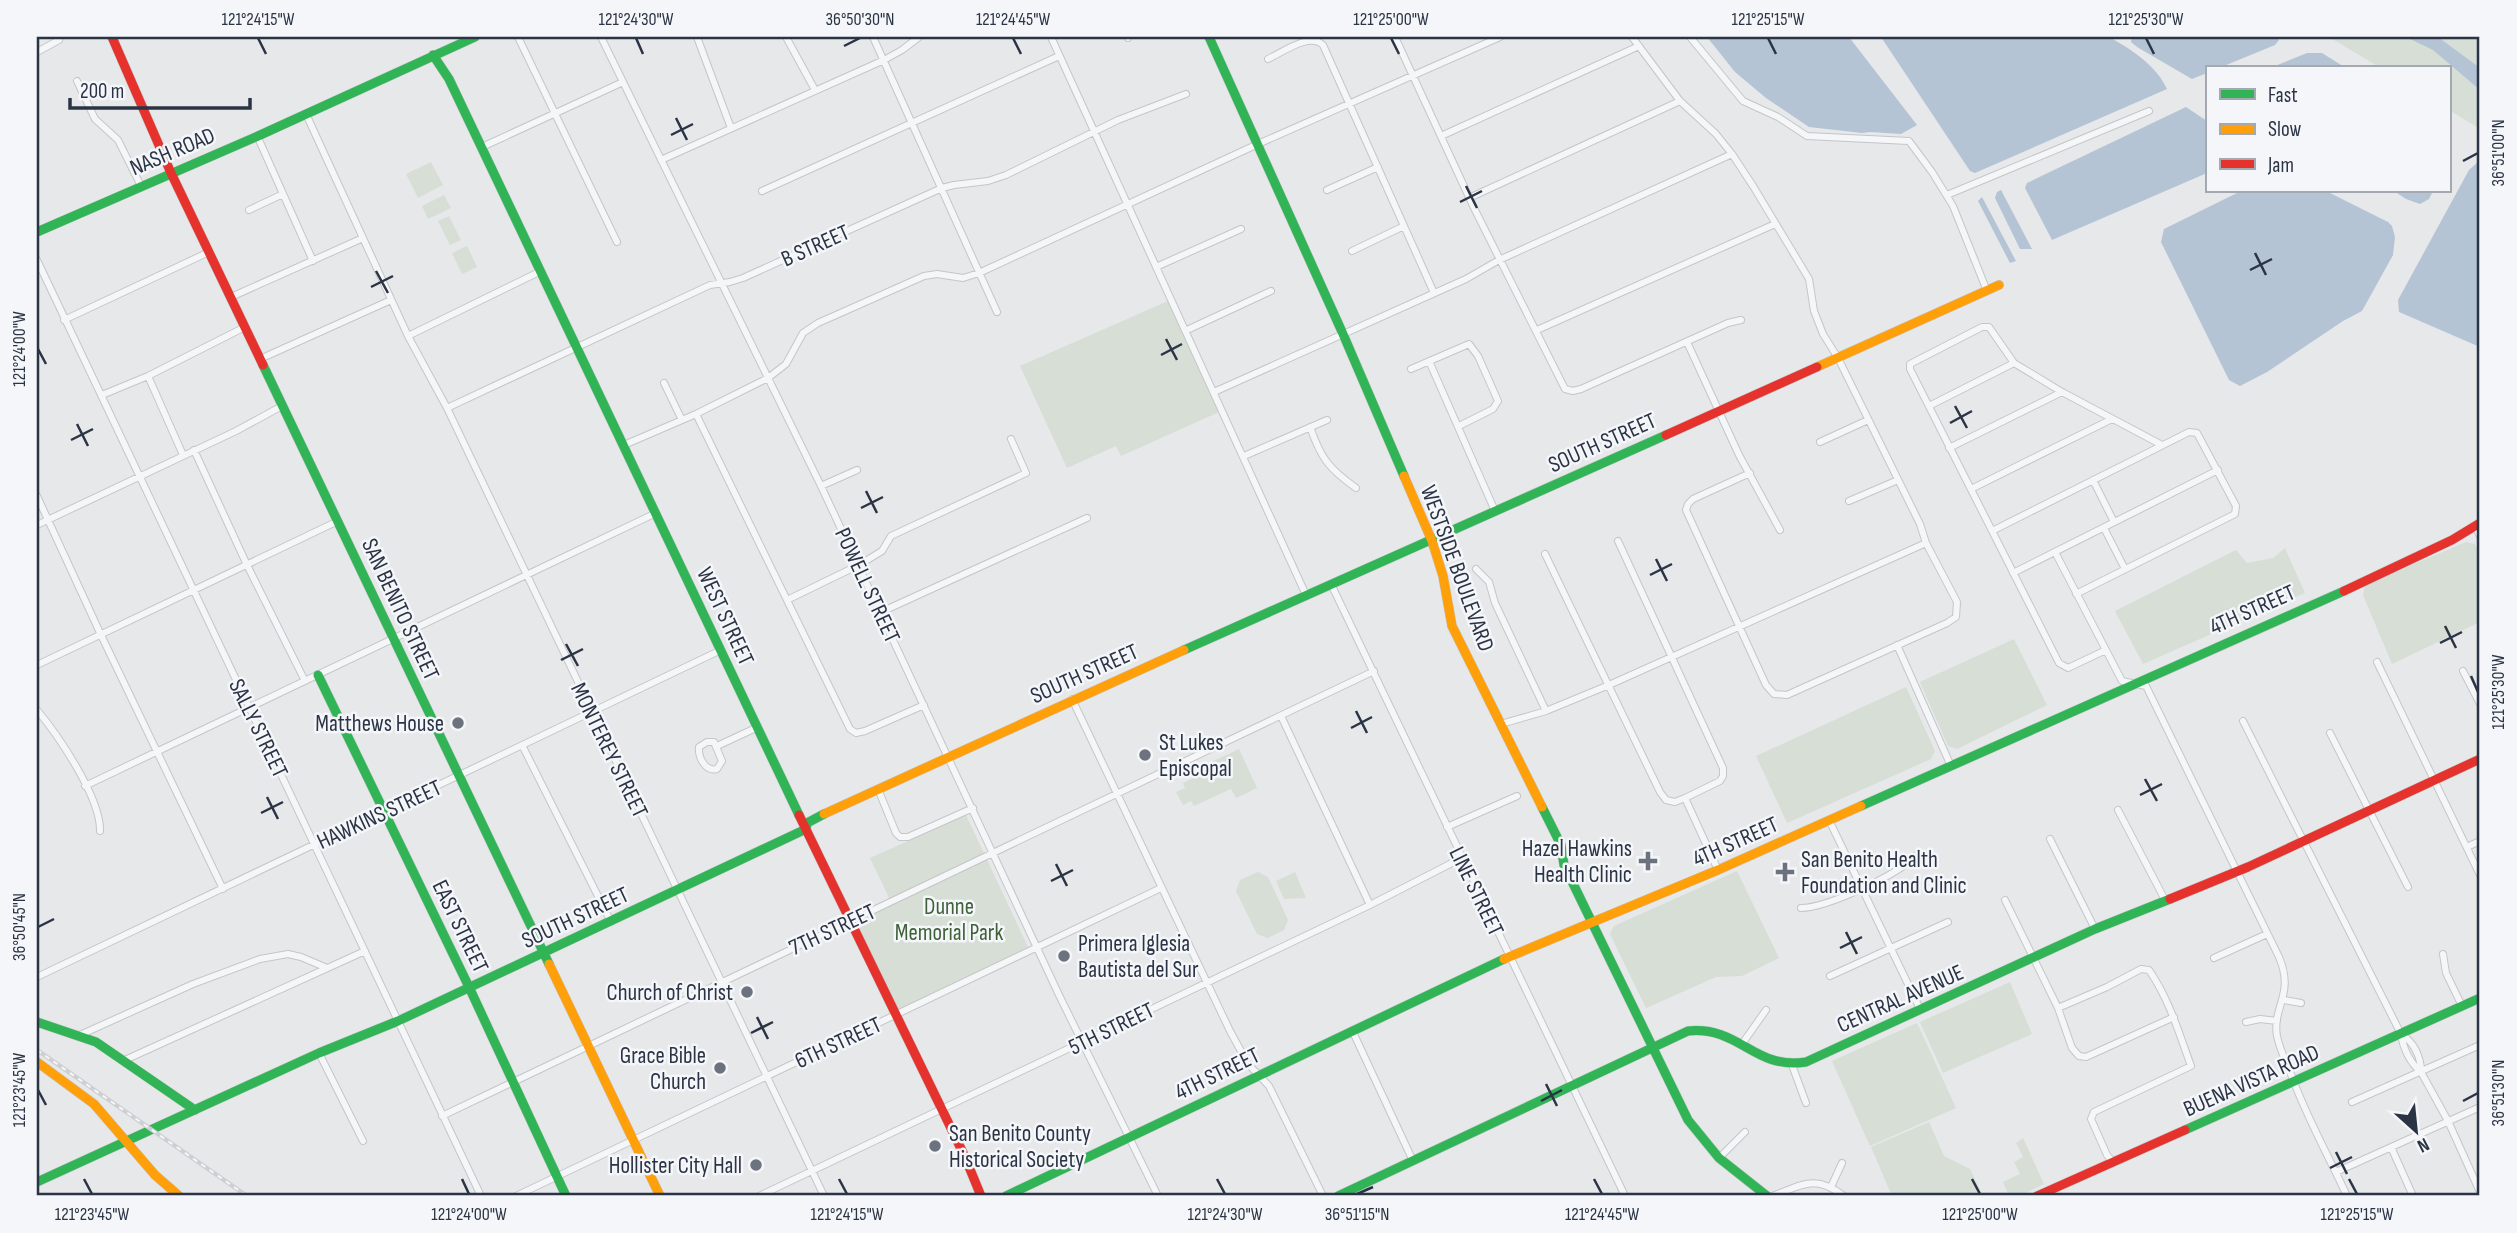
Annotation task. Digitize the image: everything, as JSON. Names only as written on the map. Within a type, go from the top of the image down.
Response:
[{"type":"street","name":"SAN BENITO STREET","points":[[112,37],[171,173],[660,1196]]},
{"type":"street","name":"NASH ROAD","points":[[37,232],[475,37]]},
{"type":"street","points":[[518,37],[617,242]]},
{"type":"street","name":"POWELL STREET","points":[[601,37],[859,565],[1037,948],[1158,1196]]},
{"type":"street","points":[[697,37],[731,128]]},
{"type":"street","points":[[786,37],[815,90]]},
{"type":"street","points":[[873,37],[997,312]]},
{"type":"street","points":[[661,159],[884,60],[919,37]]},
{"type":"street","points":[[1051,37],[1306,595]]},
{"type":"street","name":"WESTSIDE BOULEVARD","points":[[1209,37],[1343,334],[1432,541],[1443,576],[1452,626],[1562,845],[1564,865],[1592,924],[1688,1120],[1719,1158],[1769,1196]]},
{"type":"street","points":[[1395,37],[1469,198],[1537,330],[1563,388],[1569,391],[1584,387],[1728,323],[1741,320]]},
{"type":"street","points":[[624,445],[681,418],[696,414],[768,378],[786,364],[803,333],[818,323],[924,276],[937,274],[963,278],[979,273],[1258,144],[1500,37]]},
{"type":"street","points":[[1632,37],[1679,101],[1716,134],[1732,154],[1808,279],[1814,311],[1823,334],[1838,358],[1920,524],[1926,543],[1957,602],[1957,615],[1947,623],[1787,695],[1774,694],[1766,685],[1686,510],[1693,499],[1749,473]]},
{"type":"street","points":[[1690,37],[1743,101],[1778,117],[1807,136],[1909,141],[1947,195],[1987,291]]},
{"type":"street","points":[[37,52],[59,40]]},
{"type":"street","points":[[1268,59],[1310,40],[1319,41],[1323,45],[1434,293]]},
{"type":"street","points":[[1441,136],[1639,46]]},
{"type":"street","name":"WEST STREET","points":[[433,55],[449,79],[482,147],[806,830],[942,1109],[981,1196]]},
{"type":"street","points":[[762,191],[1059,55]]},
{"type":"street","points":[[77,81],[95,119],[118,140],[141,186]]},
{"type":"street","points":[[482,147],[623,82]]},
{"type":"street","name":"B STREET","points":[[447,408],[710,285],[743,278],[942,188],[988,181],[1139,111],[1186,94]]},
{"type":"street","points":[[1469,198],[1679,101]]},
{"type":"street","points":[[1947,195],[2149,111]]},
{"type":"street","name":"MONTEREY STREET","points":[[306,114],[408,336],[447,408],[824,1196]]},
{"type":"street","points":[[259,140],[313,261]]},
{"type":"street","points":[[1214,392],[1466,279],[1499,260],[1732,154]]},
{"type":"street","points":[[1327,190],[1378,167]]},
{"type":"street","points":[[249,210],[283,194]]},
{"type":"street","points":[[1537,330],[1775,224]]},
{"type":"street","points":[[1352,251],[1404,226]]},
{"type":"street","points":[[1156,267],[1241,229]]},
{"type":"street","points":[[231,297],[363,238]]},
{"type":"street","points":[[64,320],[209,252]]},
{"type":"street","name":"SALLY STREET","points":[[37,260],[481,1196]]},
{"type":"street","points":[[408,336],[541,271]]},
{"type":"street","name":"SOUTH STREET","points":[[37,1182],[544,954],[806,830],[807,823],[812,819],[1072,699],[1432,541],[1999,285]]},
{"type":"street","points":[[1187,330],[1270,292]]},
{"type":"street","points":[[260,359],[391,300]]},
{"type":"street","points":[[102,396],[245,327]]},
{"type":"street","points":[[2106,650],[2073,666],[2062,667],[1949,448],[1910,369],[1910,364],[1986,327],[1994,331],[2014,363],[2162,445]]},
{"type":"street","points":[[1687,342],[1718,412],[1780,530]]},
{"type":"street","points":[[1411,369],[1469,344],[1478,356],[1498,401],[1493,410],[1459,426]]},
{"type":"street","points":[[1429,361],[1496,511]]},
{"type":"street","points":[[1929,406],[2014,363]]},
{"type":"street","points":[[148,376],[183,455]]},
{"type":"street","points":[[664,383],[681,418]]},
{"type":"street","points":[[1949,448],[2062,391]]},
{"type":"street","points":[[37,525],[282,406]]},
{"type":"street","points":[[696,414],[845,722],[852,731],[865,731],[924,705]]},
{"type":"street","points":[[1971,489],[2112,419]]},
{"type":"street","points":[[1244,456],[1327,420]]},
{"type":"street","points":[[1820,442],[1868,420]]},
{"type":"street","points":[[1310,427],[1323,460],[1356,488]]},
{"type":"street","points":[[1992,531],[2187,433],[2200,435],[2237,509],[2235,514],[2076,594]]},
{"type":"street","points":[[787,600],[882,551],[891,536],[1026,472],[1011,439]]},
{"type":"street","points":[[194,450],[305,681]]},
{"type":"street","points":[[821,486],[856,470]]},
{"type":"street","points":[[2013,573],[2218,470]]},
{"type":"street","points":[[1849,501],[1898,480]]},
{"type":"street","points":[[2093,480],[2115,522]]},
{"type":"street","points":[[37,496],[223,889]]},
{"type":"street","points":[[85,786],[656,513]]},
{"type":"street","points":[[881,612],[1087,518]]},
{"type":"street","points":[[37,665],[338,521]]},
{"type":"street","points":[[2477,525],[2480,536]]},
{"type":"street","name":"4TH STREET","points":[[1006,1196],[1510,956],[1718,870],[2398,566],[2477,525]]},
{"type":"street","points":[[2104,527],[2125,569]]},
{"type":"street","points":[[1545,554],[1660,792],[1666,800],[1675,802],[1720,781],[1723,768],[1618,541]]},
{"type":"street","points":[[1501,724],[1546,711],[1609,685],[1926,543]]},
{"type":"street","points":[[2055,552],[2122,681],[2146,686],[2267,934],[2285,974],[2284,1000],[2277,1021],[2280,1046],[2347,1196]]},
{"type":"street","points":[[1476,569],[1489,582],[1495,603],[1546,711]]},
{"type":"street","name":"LINE STREET","points":[[1331,584],[1625,1196]]},
{"type":"street","points":[[1897,645],[1951,766]]},
{"type":"street","name":"HAWKINS STREET","points":[[37,977],[721,650]]},
{"type":"street","points":[[2377,662],[2480,875]]},
{"type":"street","name":"7TH STREET","points":[[442,1116],[1374,671]]},
{"type":"street","points":[[2463,671],[2480,704]]},
{"type":"street","name":"EAST STREET","points":[[318,675],[469,987],[566,1196]]},
{"type":"street","points":[[1072,699],[1206,982],[1246,1061],[1269,1086],[1323,1196]]},
{"type":"street","points":[[37,710],[60,738],[85,786],[98,814],[100,831]]},
{"type":"street","points":[[1281,716],[1370,905]]},
{"type":"street","points":[[2243,721],[2402,1034],[2402,1043],[2448,1121],[2480,1192]]},
{"type":"street","points":[[717,746],[758,727]]},
{"type":"street","points":[[2330,733],[2408,887]]},
{"type":"street","points":[[707,742],[714,742],[717,746],[722,764],[711,770],[704,764],[698,749],[707,742]]},
{"type":"street","points":[[522,745],[611,922]]},
{"type":"street","name":"CENTRAL AVENUE","points":[[1792,1065],[1806,1062],[2095,929],[2304,841],[2480,759]]},
{"type":"street","points":[[878,789],[900,837],[908,837],[973,808]]},
{"type":"street","points":[[1447,827],[1517,796]]},
{"type":"street","points":[[1685,798],[1718,870]]},
{"type":"street","points":[[2118,810],[2165,900]]},
{"type":"street","points":[[1829,820],[1920,1009]]},
{"type":"street","points":[[2050,839],[2095,929]]},
{"type":"street","points":[[2467,847],[2480,841]]},
{"type":"street","name":"5TH STREET","points":[[759,1196],[1370,905],[1450,864],[1460,855]]},
{"type":"street","points":[[1801,908],[1817,907],[1862,887],[1900,869],[1915,856]]},
{"type":"street","name":"6TH STREET","points":[[516,1196],[1161,888]]},
{"type":"street","points":[[2006,900],[2057,1008],[2072,1048],[2079,1056],[2086,1057],[2174,1017]]},
{"type":"street","points":[[1830,976],[1948,922]]},
{"type":"street","points":[[2214,958],[2267,934]]},
{"type":"street","points":[[125,1060],[365,951]]},
{"type":"street","points":[[80,1035],[193,984],[260,959],[288,954],[327,968]]},
{"type":"street","points":[[2443,954],[2446,973],[2462,1006]]},
{"type":"street","points":[[2057,1008],[2141,969],[2149,970],[2161,988],[2174,1017],[2191,1066],[2094,1112],[2091,1119],[2107,1155],[2113,1162]]},
{"type":"street","name":"BUENA VISTA ROAD","points":[[2037,1196],[2480,998]]},
{"type":"street","points":[[2284,1000],[2301,1003]]},
{"type":"street","points":[[1742,1044],[1766,1010]]},
{"type":"street","points":[[2246,1022],[2260,1019],[2277,1021]]},
{"type":"street","points":[[37,1022],[80,1035],[104,1046],[195,1110]]},
{"type":"street","points":[[1338,1196],[1677,1034],[1702,1028],[1721,1032],[1768,1061],[1792,1065],[1806,1103]]},
{"type":"street","points":[[1352,1030],[1413,1161]]},
{"type":"street","points":[[2352,1102],[2480,1045]]},
{"type":"street","points":[[319,1053],[363,1141]]},
{"type":"street","points":[[37,1062],[90,1100],[152,1174],[179,1196]]},
{"type":"street","points":[[2336,1172],[2480,1107]]},
{"type":"street","points":[[1719,1158],[1745,1132]]},
{"type":"street","points":[[2391,1147],[2413,1196]]},
{"type":"street","points":[[1831,1187],[1842,1163]]},
{"type":"street","points":[[1769,1196],[1803,1183],[1831,1187],[1844,1196]]},
{"type":"green space","points":[[2329,37],[2480,37],[2480,129],[2450,111],[2450,66],[2378,66]]},
{"type":"green space","points":[[431,162],[443,185],[418,198],[406,174]]},
{"type":"green space","points":[[444,195],[451,208],[428,219],[422,206]]},
{"type":"green space","points":[[449,216],[461,240],[450,245],[438,221]]},
{"type":"green space","points":[[467,246],[477,267],[462,274],[452,253]]},
{"type":"green space","points":[[1168,301],[1219,412],[1121,456],[1116,446],[1067,468],[1020,366]]},
{"type":"green space","points":[[2466,542],[2475,544],[2480,554],[2480,622],[2392,664],[2363,595],[2365,585]]},
{"type":"green space","points":[[2285,548],[2305,593],[2143,664],[2115,611],[2236,550],[2247,563],[2273,558]]},
{"type":"green space","points":[[2014,639],[2047,705],[1957,749],[1948,746],[1920,682]]},
{"type":"green space","points":[[1906,687],[1935,751],[1931,759],[1787,823],[1756,756]]},
{"type":"green space","points":[[1239,749],[1257,788],[1236,798],[1231,789],[1194,806],[1191,801],[1183,805],[1176,792],[1185,788],[1183,783],[1208,771],[1205,765]]},
{"type":"green space","name":"Dunne Memorial Park","points":[[966,815],[1028,947],[897,1010],[854,922],[892,904],[870,858]]},
{"type":"green space","points":[[1737,871],[1779,958],[1742,976],[1716,977],[1646,1008],[1610,934],[1614,926]]},
{"type":"green space","points":[[1258,872],[1268,877],[1288,920],[1284,930],[1268,938],[1257,934],[1236,891],[1240,880]]},
{"type":"green space","points":[[1295,872],[1306,898],[1284,899],[1276,881]]},
{"type":"green space","points":[[2010,982],[2032,1034],[1943,1073],[1920,1022]]},
{"type":"green space","points":[[1917,1023],[1956,1108],[1870,1146],[1832,1061]]},
{"type":"green space","points":[[1929,1122],[1944,1156],[1970,1169],[1983,1196],[1892,1196],[1871,1147]]},
{"type":"green space","points":[[2023,1138],[2044,1184],[2019,1196],[2009,1196],[2003,1182],[2020,1174],[2014,1162],[2023,1157],[2016,1143]]},
{"type":"water","points":[[1707,37],[1849,37],[1917,125],[1901,134],[1809,127],[1766,98],[1735,72]]},
{"type":"water","points":[[1881,37],[2109,37],[2150,65],[2167,89],[1975,173],[1970,171]]},
{"type":"water","points":[[2132,37],[2277,37],[2279,40],[2275,45],[2224,66],[2206,66],[2206,73],[2192,79],[2131,42]]},
{"type":"water","points":[[2406,37],[2438,37],[2480,68],[2480,90],[2433,50]]},
{"type":"water","points":[[2307,53],[2322,53],[2343,66],[2275,66]]},
{"type":"water","points":[[2186,107],[2206,120],[2206,173],[2052,240],[2025,188],[2027,183]]},
{"type":"water","points":[[2480,160],[2480,347],[2399,312],[2398,300],[2469,170]]},
{"type":"water","points":[[2001,190],[2032,249],[2020,249],[1995,198]]},
{"type":"water","points":[[2239,192],[2328,192],[2388,222],[2395,237],[2393,255],[2362,311],[2267,372],[2240,386],[2229,380],[2161,242],[2164,229]]},
{"type":"water","points":[[2396,192],[2432,192],[2429,199],[2420,204]]},
{"type":"water","points":[[1982,197],[2016,261],[2010,263],[1978,201]]},
{"type":"railway","points":[[37,1050],[247,1196]]},
{"type":"traffic: fast","points":[[37,232],[258,136],[475,37]]},
{"type":"traffic: fast","points":[[1209,37],[1404,476]]},
{"type":"traffic: fast","points":[[433,55],[449,79],[799,815]]},
{"type":"traffic: fast","points":[[263,365],[549,964]]},
{"type":"traffic: fast","points":[[1184,650],[1666,435]]},
{"type":"traffic: fast","points":[[1861,806],[2344,591]]},
{"type":"traffic: fast","points":[[318,675],[469,987],[566,1196]]},
{"type":"traffic: fast","points":[[1542,807],[1561,845],[1564,865],[1688,1120],[1719,1158],[1767,1196]]},
{"type":"traffic: fast","points":[[37,1182],[319,1053],[398,1021],[806,829],[807,823],[824,814]]},
{"type":"traffic: fast","points":[[1338,1196],[1688,1031],[1706,1031],[1721,1035],[1773,1060],[1806,1062],[2095,929],[2170,899]]},
{"type":"traffic: fast","points":[[1006,1196],[1504,959]]},
{"type":"traffic: fast","points":[[2185,1130],[2480,998]]},
{"type":"traffic: fast","points":[[37,1022],[96,1042],[195,1110]]},
{"type":"traffic: slow","points":[[1817,367],[1999,285]]},
{"type":"traffic: slow","points":[[1404,476],[1432,541],[1443,576],[1452,626],[1542,807]]},
{"type":"traffic: slow","points":[[824,814],[1184,650]]},
{"type":"traffic: slow","points":[[1504,959],[1718,870],[1861,806]]},
{"type":"traffic: slow","points":[[549,964],[660,1196]]},
{"type":"traffic: slow","points":[[37,1062],[94,1104],[155,1175],[179,1196]]},
{"type":"traffic: jam","points":[[112,37],[171,173],[263,365]]},
{"type":"traffic: jam","points":[[1666,435],[1817,367]]},
{"type":"traffic: jam","points":[[2344,591],[2452,540],[2480,523]]},
{"type":"traffic: jam","points":[[2170,899],[2248,867],[2480,759]]},
{"type":"traffic: jam","points":[[799,815],[965,1157],[981,1196]]},
{"type":"traffic: jam","points":[[2037,1196],[2185,1130]]},
{"type":"place","name":"Matthews House","points":[[458,723]]},
{"type":"place","name":"St Lukes Episcopal","points":[[1145,755]]},
{"type":"place","name":"Hazel Hawkins Health Clinic","points":[[1648,861]]},
{"type":"place","name":"San Benito Health Foundation and Clinic","points":[[1785,872]]},
{"type":"place","name":"Primera Iglesia Bautista del Sur","points":[[1064,956]]},
{"type":"place","name":"Church of Christ","points":[[747,992]]},
{"type":"place","name":"Grace Bible Church","points":[[720,1068]]},
{"type":"place","name":"San Benito County Historical Society","points":[[935,1146]]},
{"type":"place","name":"Hollister City Hall","points":[[756,1165]]}]
